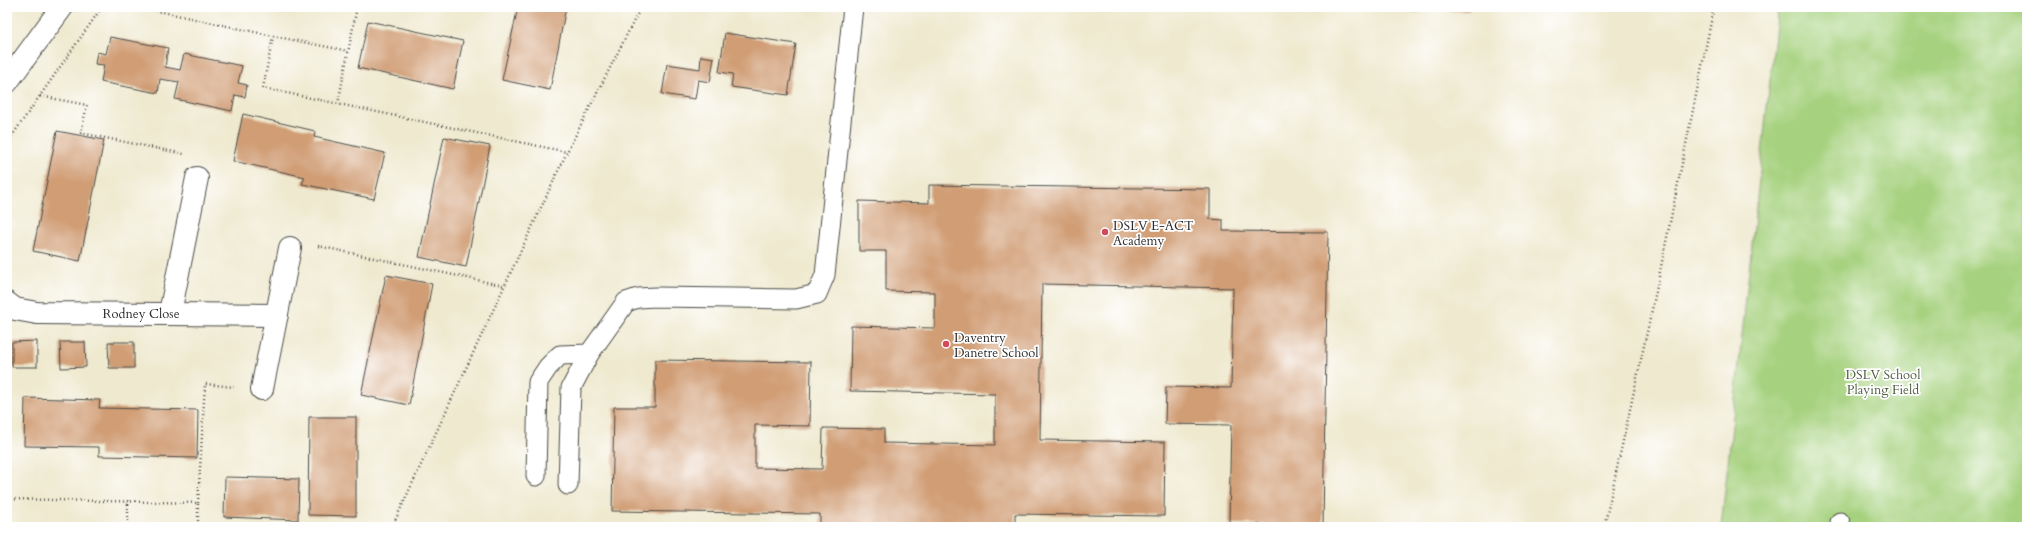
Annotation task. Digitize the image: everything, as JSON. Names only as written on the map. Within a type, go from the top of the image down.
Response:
[{"type":"street","points":[[8,78],[62,7]]},
{"type":"street","points":[[170,313],[197,178]]},
{"type":"street","points":[[262,389],[290,248]]},
{"type":"street","name":"Rodney Close","points":[[7,303],[14,309],[37,313],[277,315]]},
{"type":"lane","points":[[568,485],[571,388],[589,354],[626,302],[638,298],[796,299],[818,294],[825,275],[853,7]]},
{"type":"lane","points":[[536,476],[538,382],[548,367],[560,355],[589,354]]},
{"type":"path","points":[[7,143],[102,7]]},
{"type":"path","points":[[140,7],[348,51]]},
{"type":"path","points":[[338,104],[357,7]]},
{"type":"path","points":[[392,527],[567,152],[641,7]]},
{"type":"path","points":[[1604,527],[1655,296],[1714,7]]},
{"type":"path","points":[[273,36],[263,88],[567,152]]},
{"type":"path","points":[[40,96],[87,105],[81,133],[202,157],[197,178]]},
{"type":"path","points":[[290,248],[293,240],[505,286]]},
{"type":"path","points":[[198,527],[205,384],[262,389]]},
{"type":"path","points":[[7,499],[128,500],[198,503]]},
{"type":"path","points":[[128,500],[128,527]]},
{"type":"green space","name":"DSLV School Playing Field","points":[[1778,7],[2027,7],[2027,527],[1721,527]]},
{"type":"building","points":[[518,7],[566,7],[550,90],[502,80]]},
{"type":"building","points":[[1377,7],[1469,7],[1469,11],[1377,9]]},
{"type":"building","points":[[368,21],[463,41],[453,89],[358,68]]},
{"type":"building","points":[[725,33],[796,44],[788,95],[731,87],[733,74],[719,72]]},
{"type":"building","points":[[110,37],[168,48],[165,67],[180,70],[184,54],[242,66],[238,83],[247,85],[245,97],[235,95],[232,111],[175,99],[179,82],[160,79],[158,93],[101,82],[104,65],[95,64],[97,52],[106,54]]},
{"type":"building","points":[[701,56],[714,58],[710,82],[698,80],[695,99],[662,94],[667,64],[700,69]]},
{"type":"building","points":[[243,114],[315,131],[314,137],[385,153],[374,199],[302,184],[305,177],[233,161]]},
{"type":"building","points":[[57,131],[104,140],[80,261],[33,251]]},
{"type":"building","points":[[444,137],[490,146],[466,267],[419,257]]},
{"type":"building","name":"Daventry Danetre School","points":[[929,185],[1210,189],[1210,219],[1223,220],[1223,231],[1328,232],[1323,525],[1229,524],[1231,425],[1165,424],[1166,387],[1231,388],[1233,288],[1042,284],[1040,440],[1165,442],[1164,516],[1015,514],[1015,527],[820,527],[820,514],[612,511],[614,407],[655,407],[655,360],[811,362],[810,426],[755,425],[755,468],[822,469],[823,428],[884,429],[884,443],[995,445],[995,394],[850,391],[851,326],[935,328],[935,292],[886,291],[886,251],[859,251],[859,201],[929,203]]},
{"type":"building","points":[[386,275],[432,284],[409,405],[361,395]]},
{"type":"building","points":[[37,341],[37,367],[12,367],[12,342]]},
{"type":"building","points":[[60,342],[85,342],[86,367],[61,368]]},
{"type":"building","points":[[108,342],[134,342],[134,368],[109,368]]},
{"type":"building","points":[[25,398],[100,400],[99,408],[198,410],[197,458],[99,456],[99,447],[24,446]]},
{"type":"building","points":[[309,417],[356,417],[356,516],[308,515]]},
{"type":"building","points":[[225,477],[299,479],[298,520],[224,517]]},
{"type":"place","name":"DSLV E-ACT Academy","points":[[1105,232]]},
{"type":"place","name":"Daventry Danetre School","points":[[946,344]]}]
